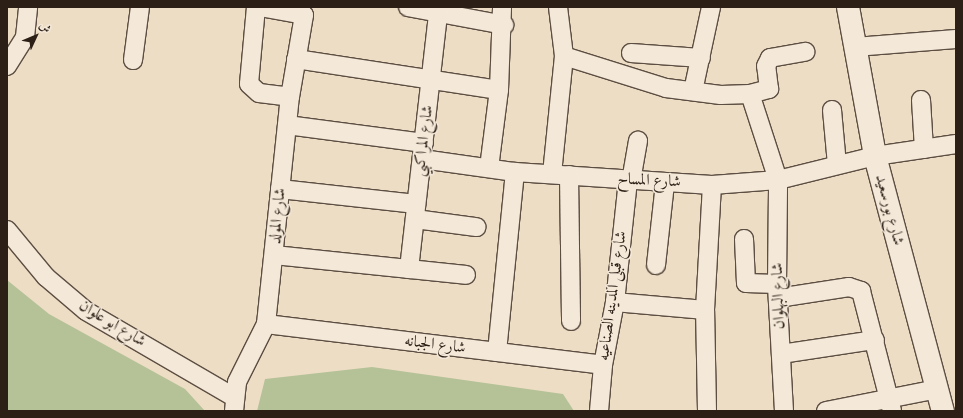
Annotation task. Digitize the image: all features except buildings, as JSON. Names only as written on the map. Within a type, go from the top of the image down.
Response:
[{"type":"street","points":[[7,66],[25,37],[28,7]]},
{"type":"street","points":[[133,60],[140,7]]},
{"type":"street","points":[[256,7],[249,84],[259,93],[290,97]]},
{"type":"street","name":"شارع المولد","points":[[234,404],[237,382],[266,324],[290,97],[304,15],[260,7]]},
{"type":"street","points":[[408,7],[504,25]]},
{"type":"street","points":[[489,168],[499,90],[504,25],[502,7]]},
{"type":"street","points":[[552,174],[564,56],[558,7]]},
{"type":"street","points":[[693,91],[711,7]]},
{"type":"street","name":"شارع بورسعيد","points":[[848,7],[875,156],[943,411]]},
{"type":"street","name":"شارع المراكبي","points":[[409,269],[438,13]]},
{"type":"street","points":[[855,46],[956,39]]},
{"type":"street","points":[[564,56],[639,81],[721,95],[750,94],[768,89],[766,66],[770,58],[805,52]]},
{"type":"street","points":[[631,53],[701,58]]},
{"type":"street","points":[[296,59],[499,90]]},
{"type":"street","name":"شارع البهلوان","points":[[750,94],[778,180],[778,291],[784,411]]},
{"type":"street","points":[[921,100],[924,149]]},
{"type":"street","points":[[832,110],[837,165]]},
{"type":"street","name":"شارع المساح","points":[[287,125],[423,151],[489,168],[515,172],[664,183],[712,184],[778,180],[875,156],[924,149],[955,148]]},
{"type":"street","name":"شارع قبلى المدينه الصناعيه","points":[[599,411],[603,365],[615,302],[630,181],[638,141]]},
{"type":"street","points":[[497,352],[515,172]]},
{"type":"street","points":[[569,175],[571,321]]},
{"type":"street","points":[[656,265],[664,183]]},
{"type":"street","points":[[707,411],[705,310],[712,184]]},
{"type":"street","points":[[280,189],[415,212],[476,227]]},
{"type":"street","name":"شارع ابو علوان","points":[[7,230],[46,277],[86,311],[234,404]]},
{"type":"street","points":[[744,239],[746,283],[778,291],[849,286],[858,288],[864,295],[890,405]]},
{"type":"street","points":[[274,255],[466,275]]},
{"type":"street","points":[[615,302],[705,310]]},
{"type":"street","name":"شارع الجبانه","points":[[266,324],[603,365]]},
{"type":"street","points":[[781,354],[875,340]]},
{"type":"street","points":[[835,410],[890,405],[936,389]]},
{"type":"green space","points":[[7,280],[49,314],[185,389],[205,411],[7,411]]},
{"type":"green space","points":[[372,367],[563,394],[574,411],[257,411],[265,379]]}]
